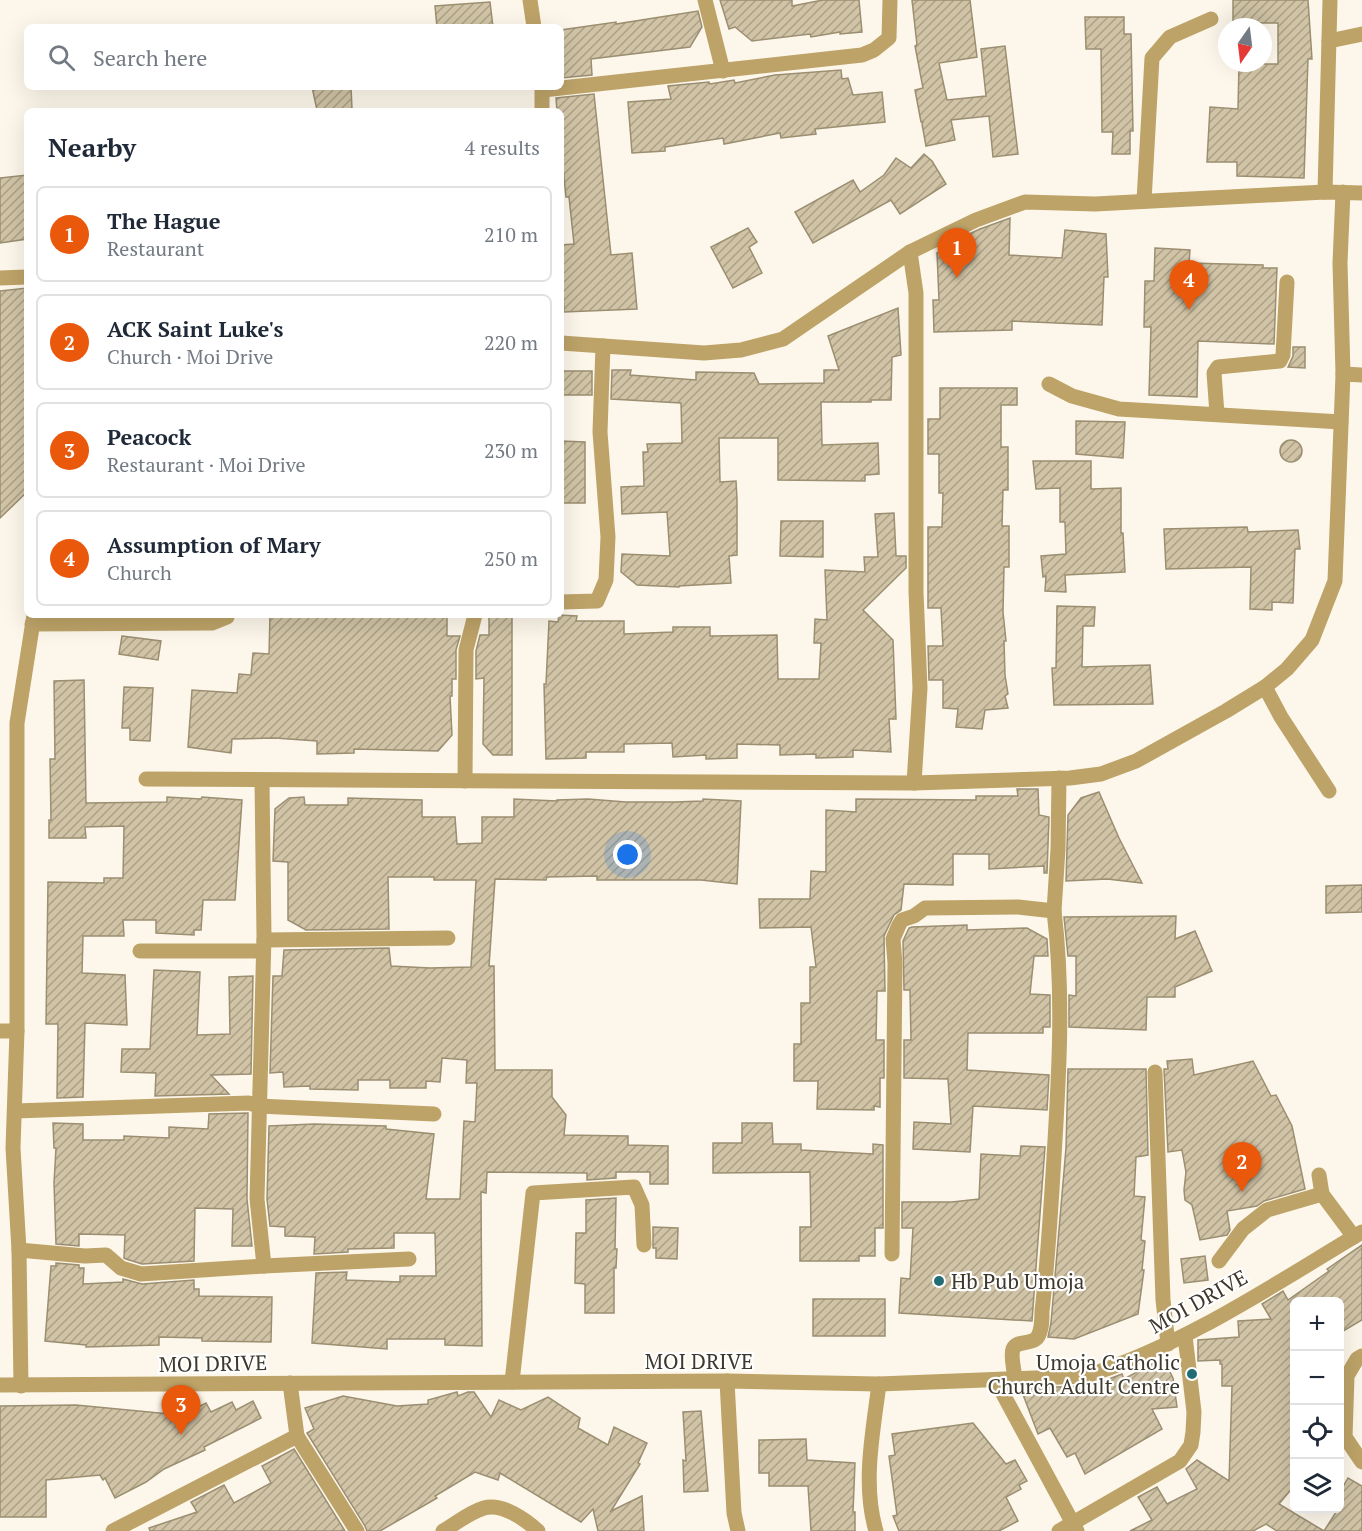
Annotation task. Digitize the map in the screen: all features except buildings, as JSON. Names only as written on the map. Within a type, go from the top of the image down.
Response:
[{"type":"street","points":[[530,0],[534,24]]},
{"type":"street","points":[[705,0],[723,71]]},
{"type":"street","points":[[564,87],[862,56],[889,38],[890,0]]},
{"type":"street","points":[[1325,192],[1330,0]]},
{"type":"street","points":[[1144,201],[1152,58],[1170,37],[1210,18]]},
{"type":"street","points":[[1329,41],[1362,34]]},
{"type":"street","points":[[542,108],[543,90]]},
{"type":"street","points":[[564,343],[704,353],[741,350],[783,339],[910,252],[976,220],[1025,202],[1095,204],[1325,192],[1362,193]]},
{"type":"street","points":[[146,780],[914,783],[1059,778],[1101,774],[1136,761],[1226,711],[1265,687],[1287,669],[1312,639],[1335,581],[1343,374],[1340,263],[1343,192]]},
{"type":"street","points":[[910,252],[916,293],[915,592],[920,688],[914,783]]},
{"type":"street","points":[[0,278],[24,277]]},
{"type":"street","points":[[1217,414],[1214,373],[1218,367],[1281,361],[1287,282]]},
{"type":"street","points":[[564,602],[597,601],[606,580],[608,537],[600,432],[603,346]]},
{"type":"street","points":[[1343,374],[1362,375]]},
{"type":"street","points":[[1049,384],[1072,396],[1119,409],[1341,422]]},
{"type":"street","points":[[21,1386],[19,1250],[7,1148],[15,1111],[17,1030],[17,723],[33,620],[199,619],[212,623],[224,618]]},
{"type":"street","points":[[465,781],[466,650],[474,618]]},
{"type":"street","points":[[1265,687],[1281,717],[1329,791]]},
{"type":"street","points":[[1015,1380],[1014,1347],[1017,1344],[1031,1342],[1041,1329],[1046,1277],[1059,1075],[1057,938],[1054,911],[1059,778]]},
{"type":"street","points":[[262,781],[263,946],[257,1199],[264,1266]]},
{"type":"street","points":[[892,1254],[896,963],[893,939],[899,925],[902,920],[914,916],[925,908],[1018,908],[1054,911]]},
{"type":"street","points":[[140,951],[448,938]]},
{"type":"street","points":[[0,1031],[17,1030]]},
{"type":"street","points":[[1155,1071],[1163,1300],[1168,1344]]},
{"type":"street","points":[[15,1111],[249,1103],[258,1106],[434,1114]]},
{"type":"street","points":[[1319,1175],[1322,1194],[1358,1234]]},
{"type":"street","points":[[512,1382],[533,1193],[634,1187],[642,1205],[644,1245]]},
{"type":"street","points":[[1219,1261],[1243,1229],[1267,1210],[1322,1194]]},
{"type":"street","name":"MOI DRIVE","points":[[0,1385],[727,1381],[879,1384],[1086,1376],[1112,1368],[1185,1336],[1358,1234]]},
{"type":"street","points":[[19,1250],[106,1255],[121,1268],[141,1274],[409,1259]]},
{"type":"street","points":[[996,1381],[1070,1528],[1180,1461],[1191,1445],[1194,1412],[1185,1336]]},
{"type":"street","points":[[1362,1356],[1357,1359],[1347,1376],[1345,1437],[1362,1462]]},
{"type":"street","points":[[727,1381],[734,1513],[738,1531]]},
{"type":"street","points":[[290,1383],[297,1436],[357,1531]]},
{"type":"street","points":[[876,1531],[872,1516],[870,1485],[871,1446],[879,1384]]},
{"type":"street","points":[[113,1531],[297,1436]]},
{"type":"street","points":[[442,1531],[483,1508],[495,1507],[516,1515],[538,1531]]},
{"type":"place","name":"The Hague","points":[[957,278]]},
{"type":"place","name":"Assumption of Mary","points":[[1189,310]]},
{"type":"place","name":"ACK Saint Luke's","points":[[1242,1192]]},
{"type":"place","name":"Hb Pub Umoja","points":[[939,1281]]},
{"type":"place","name":"Umoja Catholic Church Adult Centre","points":[[1192,1374]]},
{"type":"place","name":"Peacock","points":[[181,1435]]}]
